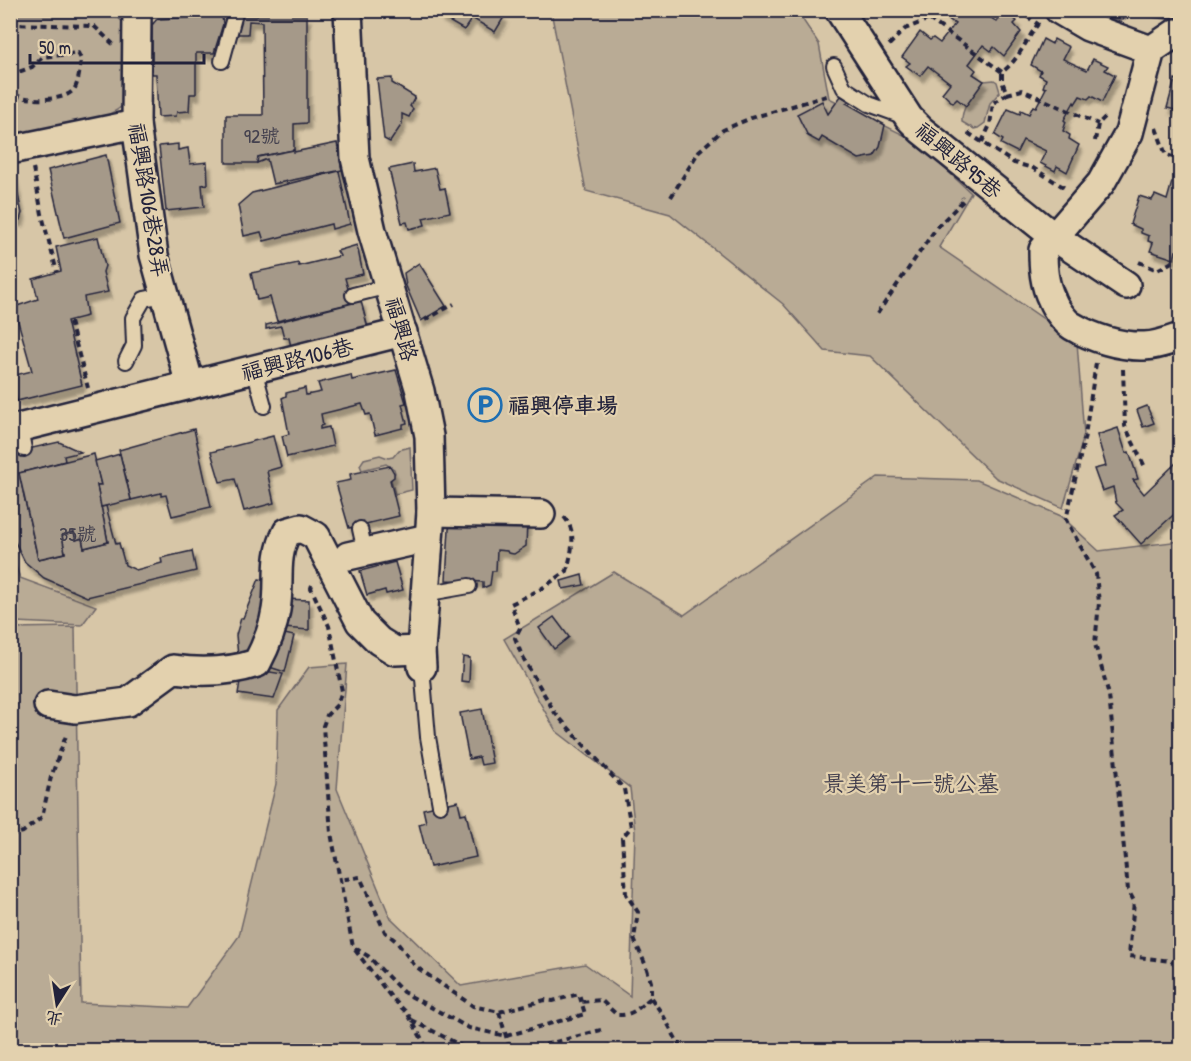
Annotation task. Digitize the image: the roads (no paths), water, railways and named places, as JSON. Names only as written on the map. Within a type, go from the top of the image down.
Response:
[{"type":"street","name":"福興路106巷28弄","points":[[137,10],[136,124],[154,255],[190,385]]},
{"type":"street","name":"福興路","points":[[348,10],[355,158],[372,231],[420,391],[429,436],[430,525],[421,659]]},
{"type":"street","name":"福興路95巷","points":[[839,10],[909,118],[1053,237],[1126,285]]},
{"type":"street","points":[[1048,21],[1089,27],[1151,50]]},
{"type":"street","points":[[1180,34],[1176,33],[1151,50],[1129,133],[1101,183],[1043,250],[1043,275],[1053,303],[1070,325],[1111,341],[1144,346],[1168,342],[1180,337]]},
{"type":"street","points":[[19,149],[136,124]]},
{"type":"street","name":"福興路106巷","points":[[18,436],[190,385],[403,332]]},
{"type":"street","points":[[48,705],[75,710],[128,702],[173,669],[237,670],[257,663],[269,639],[277,609],[280,546],[287,532],[301,528],[351,550],[430,525],[541,514]]},
{"type":"street","points":[[351,550],[360,622],[379,641],[395,651],[421,659]]},
{"type":"lane","points":[[222,61],[236,10]]},
{"type":"lane","points":[[834,66],[844,88],[869,104],[909,118]]},
{"type":"lane","points":[[353,295],[389,286]]},
{"type":"lane","points":[[126,361],[134,345],[133,318],[144,299],[164,295]]},
{"type":"lane","points":[[254,369],[264,406]]},
{"type":"lane","points":[[424,594],[469,586]]},
{"type":"lane","name":"福興路","points":[[421,659],[428,737],[440,805]]},
{"type":"waterway","points":[[1099,10],[1118,19],[1135,12],[1180,18]]},
{"type":"place","name":"福興停車場","points":[[485,405]]},
{"type":"park label","name":"景美第十一號公墓","points":[[911,783]]}]
